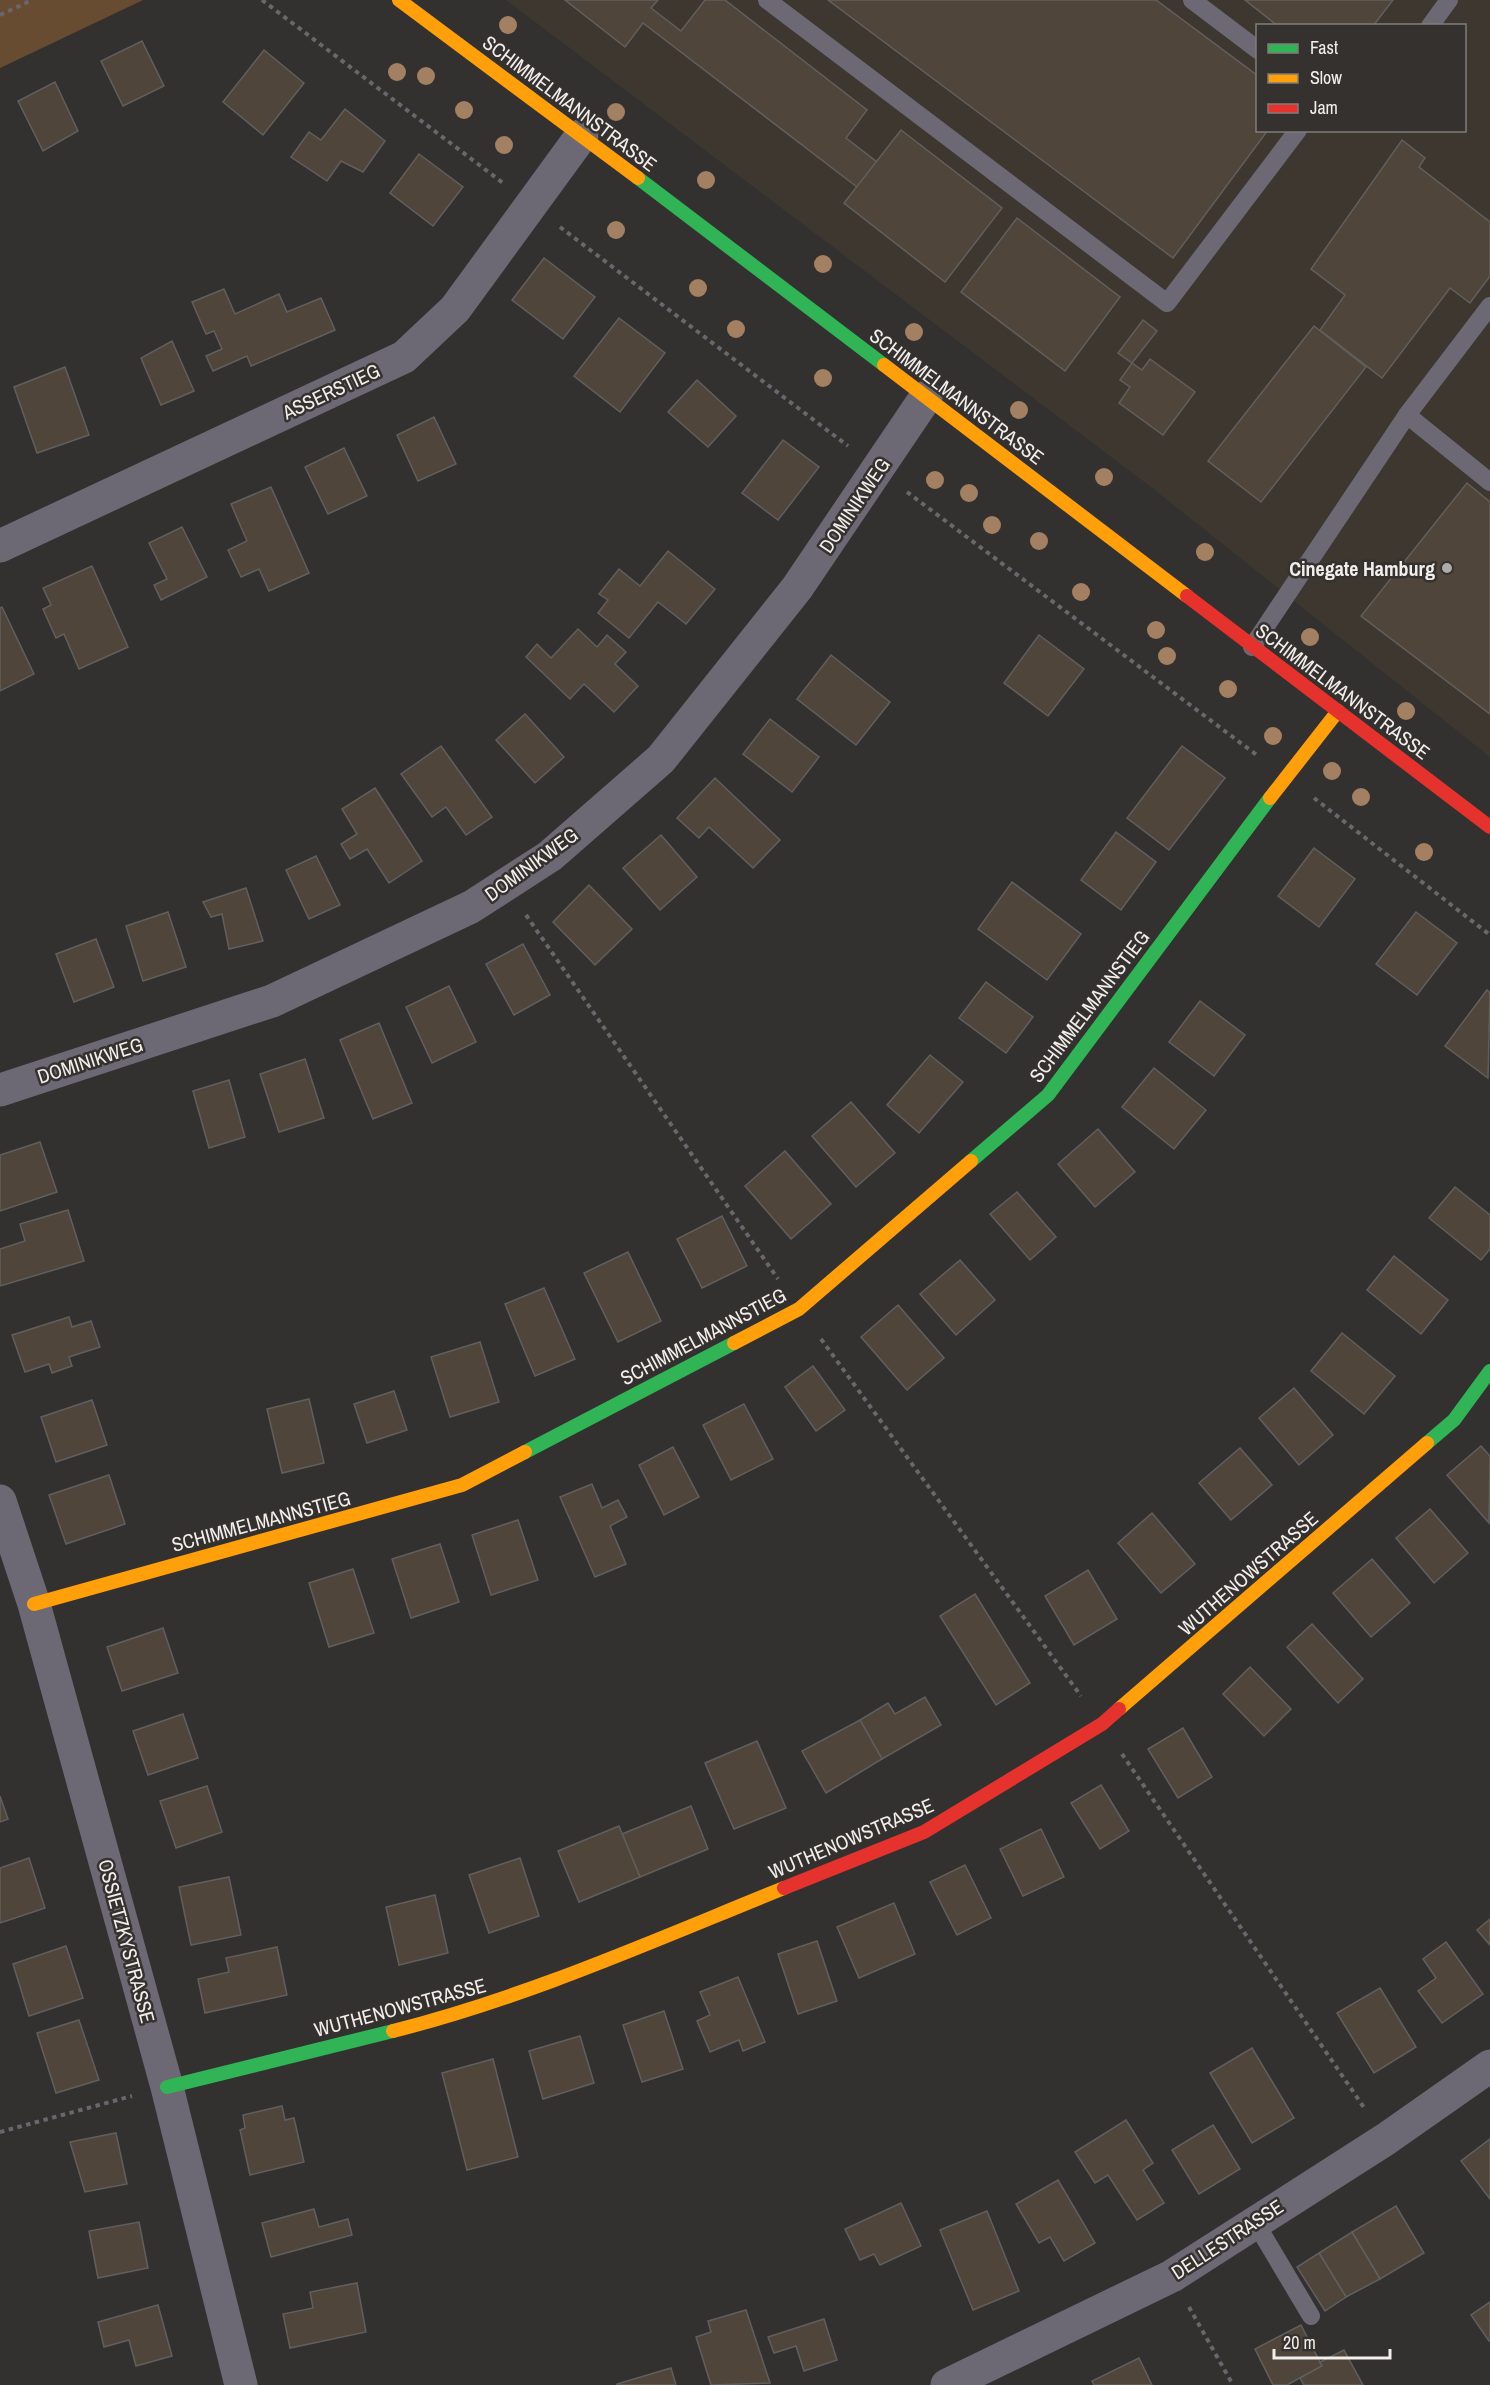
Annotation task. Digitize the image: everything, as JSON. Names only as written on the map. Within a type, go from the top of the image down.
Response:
[{"type":"street","name":"SCHIMMELMANNSTRASSE","points":[[399,0],[418,6],[582,135],[1490,827]]},
{"type":"street","name":"ASSERSTIEG","points":[[0,546],[404,357],[455,309],[582,135]]},
{"type":"street","name":"DOMINIKWEG","points":[[0,1089],[272,1001],[471,907],[504,883],[550,856],[661,759],[797,588],[926,397]]},
{"type":"street","name":"SCHIMMELMANNSTIEG","points":[[34,1604],[462,1485],[799,1309],[1048,1095],[1246,828],[1338,711]]},
{"type":"street","name":"WUTHENOWSTRASSE","points":[[167,2087],[464,2013],[588,1968],[924,1832],[1102,1724],[1454,1420],[1490,1371]]},
{"type":"street","name":"OSSIETZKYSTRASSE","points":[[0,1502],[34,1604],[167,2087],[241,2385]]},
{"type":"street","name":"DELLESTRASSE","points":[[947,2385],[1172,2276],[1386,2139],[1490,2066]]},
{"type":"lane","points":[[767,0],[1167,303],[1296,132]]},
{"type":"lane","points":[[1192,0],[1256,49]]},
{"type":"lane","points":[[1431,24],[1449,0]]},
{"type":"lane","points":[[1252,646],[1407,415],[1490,306]]},
{"type":"lane","points":[[1407,415],[1490,482]]},
{"type":"lane","points":[[1255,2222],[1311,2316]]},
{"type":"path","points":[[0,15],[32,0]]},
{"type":"path","points":[[262,0],[508,188]]},
{"type":"path","points":[[560,226],[850,447]]},
{"type":"path","points":[[899,486],[1268,763]]},
{"type":"path","points":[[1306,792],[1490,935]]},
{"type":"path","points":[[504,883],[799,1309],[1102,1724],[1386,2139]]},
{"type":"path","points":[[0,2132],[167,2087]]},
{"type":"path","points":[[1172,2276],[1233,2385]]},
{"type":"shaded area","points":[[0,0],[143,0],[0,68]]},
{"type":"shaded area","points":[[506,0],[1490,0],[1490,757],[1151,487]]},
{"type":"building","points":[[565,0],[658,0],[651,8],[681,31],[705,0],[725,0],[867,110],[846,138],[877,162],[857,187],[643,23],[625,47]]},
{"type":"building","points":[[828,0],[1156,0],[1256,75],[1256,132],[1267,132],[1173,258]]},
{"type":"building","points":[[1245,0],[1393,0],[1375,24],[1275,24]]},
{"type":"building","points":[[142,41],[164,86],[123,106],[101,61]]},
{"type":"building","points":[[264,50],[304,83],[263,135],[223,102]]},
{"type":"building","points":[[55,82],[78,131],[43,151],[18,101]]},
{"type":"building","points":[[345,109],[385,141],[363,172],[341,161],[327,181],[291,157],[309,132],[321,140]]},
{"type":"building","points":[[901,130],[1002,208],[945,282],[844,203]]},
{"type":"building","points":[[1402,140],[1425,158],[1419,167],[1490,222],[1490,276],[1470,303],[1450,288],[1382,378],[1320,330],[1345,295],[1311,269]]},
{"type":"building","points":[[419,154],[463,187],[433,226],[390,193]]},
{"type":"building","points":[[1017,218],[1120,297],[1065,371],[961,292]]},
{"type":"building","points":[[544,258],[595,297],[563,339],[512,300]]},
{"type":"building","points":[[224,289],[235,314],[279,294],[287,312],[321,298],[335,330],[251,366],[247,356],[213,371],[206,356],[222,349],[214,331],[206,334],[192,302]]},
{"type":"building","points":[[619,318],[665,353],[620,412],[574,376]]},
{"type":"building","points":[[1143,320],[1157,331],[1132,363],[1118,353]]},
{"type":"building","points":[[1314,326],[1366,367],[1261,502],[1208,461]]},
{"type":"building","points":[[172,341],[194,391],[161,405],[141,358]]},
{"type":"building","points":[[1150,359],[1195,392],[1163,435],[1119,403],[1130,387],[1120,380],[1132,363],[1142,370]]},
{"type":"building","points":[[65,367],[89,435],[37,453],[14,387]]},
{"type":"building","points":[[697,380],[736,416],[708,447],[668,412]]},
{"type":"building","points":[[434,417],[456,464],[418,481],[397,435]]},
{"type":"building","points":[[783,440],[819,467],[778,520],[742,493]]},
{"type":"building","points":[[344,448],[367,496],[328,514],[305,467]]},
{"type":"building","points":[[1467,483],[1490,502],[1490,714],[1361,616]]},
{"type":"building","points":[[271,487],[309,573],[269,591],[259,569],[241,577],[228,550],[247,541],[231,504]]},
{"type":"building","points":[[182,527],[207,577],[161,600],[154,585],[167,579],[149,543]]},
{"type":"building","points":[[668,551],[715,589],[686,624],[658,602],[629,638],[598,613],[608,600],[599,594],[619,569],[640,586]]},
{"type":"building","points":[[92,566],[128,647],[79,669],[64,634],[56,638],[43,609],[51,605],[43,588]]},
{"type":"building","points":[[2,607],[34,674],[0,691],[0,608]]},
{"type":"building","points":[[578,629],[597,647],[607,635],[626,652],[615,664],[638,686],[614,712],[584,684],[570,699],[526,657],[537,644],[551,658]]},
{"type":"building","points":[[1039,635],[1084,669],[1048,716],[1004,683]]},
{"type":"building","points":[[831,655],[890,702],[856,745],[797,699]]},
{"type":"building","points":[[525,714],[564,757],[535,783],[496,740]]},
{"type":"building","points":[[770,719],[819,757],[792,792],[743,754]]},
{"type":"building","points":[[441,746],[492,817],[466,835],[446,807],[432,817],[401,774]]},
{"type":"building","points":[[1182,746],[1225,778],[1169,850],[1127,818]]},
{"type":"building","points":[[715,778],[780,840],[753,868],[709,827],[699,838],[677,818]]},
{"type":"building","points":[[375,788],[422,861],[389,883],[367,849],[350,859],[341,844],[357,834],[342,809]]},
{"type":"building","points":[[1116,832],[1156,862],[1121,910],[1081,880]]},
{"type":"building","points":[[661,835],[697,877],[660,910],[623,868]]},
{"type":"building","points":[[1314,848],[1355,879],[1319,927],[1278,896]]},
{"type":"building","points":[[316,856],[340,905],[309,919],[286,870]]},
{"type":"building","points":[[1012,882],[1081,934],[1047,980],[978,929]]},
{"type":"building","points":[[589,885],[632,929],[595,965],[553,922]]},
{"type":"building","points":[[246,888],[263,941],[229,949],[222,914],[211,917],[203,902]]},
{"type":"building","points":[[168,912],[186,967],[143,981],[126,926]]},
{"type":"building","points":[[1416,912],[1457,943],[1417,995],[1376,964]]},
{"type":"building","points":[[96,939],[114,987],[74,1002],[56,954]]},
{"type":"building","points":[[523,944],[550,995],[514,1015],[486,964]]},
{"type":"building","points":[[986,982],[1033,1017],[1006,1053],[959,1018]]},
{"type":"building","points":[[449,986],[476,1042],[432,1063],[406,1007]]},
{"type":"building","points":[[1487,990],[1490,993],[1488,1078],[1445,1046]]},
{"type":"building","points":[[1200,1001],[1245,1035],[1214,1076],[1169,1042]]},
{"type":"building","points":[[379,1023],[412,1103],[373,1119],[340,1040]]},
{"type":"building","points":[[930,1055],[963,1082],[919,1133],[887,1105]]},
{"type":"building","points":[[305,1059],[324,1118],[279,1132],[260,1074]]},
{"type":"building","points":[[1154,1068],[1206,1110],[1174,1149],[1122,1107]]},
{"type":"building","points":[[229,1080],[245,1137],[209,1148],[193,1091]]},
{"type":"building","points":[[851,1102],[895,1153],[856,1187],[812,1136]]},
{"type":"building","points":[[1098,1129],[1135,1172],[1095,1207],[1058,1164]]},
{"type":"building","points":[[40,1142],[57,1192],[0,1211],[0,1155]]},
{"type":"building","points":[[785,1151],[831,1204],[791,1239],[745,1186]]},
{"type":"building","points":[[1455,1187],[1490,1215],[1490,1249],[1481,1260],[1429,1218]]},
{"type":"building","points":[[1017,1192],[1056,1237],[1030,1260],[990,1214]]},
{"type":"building","points":[[68,1210],[84,1261],[0,1286],[0,1249],[25,1241],[20,1224]]},
{"type":"building","points":[[722,1216],[747,1266],[702,1288],[677,1239]]},
{"type":"building","points":[[628,1252],[661,1321],[618,1342],[584,1273]]},
{"type":"building","points":[[1394,1256],[1448,1300],[1421,1334],[1367,1290]]},
{"type":"building","points":[[960,1260],[995,1300],[956,1335],[920,1294]]},
{"type":"building","points":[[544,1288],[575,1359],[535,1376],[505,1304]]},
{"type":"building","points":[[898,1305],[944,1358],[907,1390],[861,1337]]},
{"type":"building","points":[[69,1317],[72,1327],[91,1321],[100,1347],[69,1357],[72,1366],[52,1373],[49,1364],[25,1372],[12,1335]]},
{"type":"building","points":[[1342,1333],[1395,1376],[1364,1414],[1311,1371]]},
{"type":"building","points":[[480,1342],[499,1402],[450,1417],[431,1357]]},
{"type":"building","points":[[813,1366],[845,1410],[816,1431],[785,1387]]},
{"type":"building","points":[[1294,1388],[1333,1435],[1299,1465],[1259,1418]]},
{"type":"building","points":[[394,1391],[407,1430],[367,1443],[354,1404]]},
{"type":"building","points":[[309,1399],[324,1463],[282,1473],[267,1409]]},
{"type":"building","points":[[92,1400],[107,1445],[56,1462],[41,1417]]},
{"type":"building","points":[[744,1404],[773,1459],[731,1480],[703,1425]]},
{"type":"building","points":[[1481,1446],[1490,1456],[1489,1523],[1447,1475]]},
{"type":"building","points":[[673,1447],[699,1497],[664,1515],[639,1465]]},
{"type":"building","points":[[1240,1448],[1272,1485],[1231,1520],[1199,1483]]},
{"type":"building","points":[[109,1475],[125,1524],[66,1544],[49,1495]]},
{"type":"building","points":[[592,1484],[602,1508],[618,1500],[627,1517],[610,1526],[626,1564],[595,1577],[560,1497]]},
{"type":"building","points":[[1430,1509],[1468,1553],[1434,1583],[1396,1538]]},
{"type":"building","points":[[1152,1513],[1195,1564],[1161,1593],[1118,1543]]},
{"type":"building","points":[[518,1520],[538,1580],[491,1595],[472,1535]]},
{"type":"building","points":[[440,1544],[459,1602],[411,1618],[392,1559]]},
{"type":"building","points":[[1372,1559],[1410,1603],[1371,1637],[1333,1593]]},
{"type":"building","points":[[353,1569],[374,1633],[329,1647],[309,1583]]},
{"type":"building","points":[[1088,1570],[1117,1619],[1074,1645],[1045,1596]]},
{"type":"building","points":[[975,1594],[1030,1683],[996,1705],[940,1616]]},
{"type":"building","points":[[1312,1624],[1363,1679],[1338,1703],[1287,1647]]},
{"type":"building","points":[[163,1628],[178,1673],[122,1691],[107,1647]]},
{"type":"building","points":[[1250,1667],[1291,1709],[1264,1736],[1223,1694]]},
{"type":"building","points":[[925,1697],[941,1725],[882,1759],[860,1720],[888,1703],[895,1714]]},
{"type":"building","points":[[183,1714],[198,1758],[148,1775],[133,1731]]},
{"type":"building","points":[[860,1720],[882,1759],[826,1793],[802,1751]]},
{"type":"building","points":[[1183,1728],[1212,1777],[1178,1798],[1148,1749]]},
{"type":"building","points":[[757,1741],[786,1808],[734,1829],[705,1763]]},
{"type":"building","points":[[1101,1785],[1129,1831],[1100,1849],[1071,1803]]},
{"type":"building","points":[[207,1786],[222,1832],[176,1848],[160,1801]]},
{"type":"building","points":[[0,1796],[8,1819],[0,1822]]},
{"type":"building","points":[[691,1806],[708,1849],[640,1877],[622,1834]]},
{"type":"building","points":[[619,1826],[640,1877],[579,1902],[558,1851]]},
{"type":"building","points":[[1041,1829],[1064,1877],[1023,1896],[1000,1849]]},
{"type":"building","points":[[29,1858],[45,1908],[0,1923],[0,1868]]},
{"type":"building","points":[[520,1858],[539,1916],[489,1933],[469,1875]]},
{"type":"building","points":[[965,1865],[991,1918],[957,1935],[930,1882]]},
{"type":"building","points":[[229,1877],[241,1935],[191,1945],[179,1887]]},
{"type":"building","points":[[435,1895],[448,1953],[399,1965],[386,1907]]},
{"type":"building","points":[[894,1903],[915,1954],[859,1978],[837,1927]]},
{"type":"building","points":[[1490,1919],[1490,1945],[1477,1930]]},
{"type":"building","points":[[817,1941],[837,2001],[798,2014],[778,1954]]},
{"type":"building","points":[[1446,1942],[1483,1994],[1442,2023],[1418,1991],[1436,1978],[1423,1959]]},
{"type":"building","points":[[66,1946],[83,1998],[29,2016],[13,1964]]},
{"type":"building","points":[[277,1947],[287,1995],[205,2013],[198,1979],[229,1972],[226,1958]]},
{"type":"building","points":[[738,1977],[765,2042],[743,2051],[739,2040],[710,2052],[697,2021],[710,2015],[700,1992]]},
{"type":"building","points":[[1380,1988],[1416,2047],[1374,2073],[1337,2013]]},
{"type":"building","points":[[664,2011],[683,2069],[642,2082],[623,2025]]},
{"type":"building","points":[[79,2020],[99,2080],[56,2093],[37,2033]]},
{"type":"building","points":[[580,2036],[594,2083],[543,2099],[529,2051]]},
{"type":"building","points":[[1252,2048],[1294,2118],[1252,2143],[1210,2073]]},
{"type":"building","points":[[493,2059],[518,2157],[467,2170],[442,2073]]},
{"type":"building","points":[[282,2106],[285,2120],[294,2118],[304,2162],[250,2175],[240,2130],[245,2128],[243,2115]]},
{"type":"building","points":[[1126,2120],[1153,2163],[1143,2170],[1164,2203],[1137,2220],[1108,2175],[1095,2183],[1075,2152]]},
{"type":"building","points":[[1213,2125],[1240,2169],[1199,2194],[1172,2150]]},
{"type":"building","points":[[116,2133],[127,2184],[85,2192],[70,2142]]},
{"type":"building","points":[[1490,2139],[1490,2199],[1461,2161]]},
{"type":"building","points":[[1058,2180],[1095,2243],[1064,2261],[1050,2237],[1039,2243],[1016,2204]]},
{"type":"building","points":[[901,2203],[921,2246],[880,2265],[874,2254],[860,2260],[845,2229]]},
{"type":"building","points":[[1396,2206],[1424,2253],[1380,2279],[1352,2232]]},
{"type":"building","points":[[314,2209],[319,2227],[348,2219],[352,2235],[271,2257],[262,2223]]},
{"type":"building","points":[[987,2211],[1019,2291],[973,2310],[940,2230]]},
{"type":"building","points":[[139,2222],[148,2268],[98,2278],[89,2231]]},
{"type":"building","points":[[1352,2232],[1380,2279],[1346,2297],[1319,2253]]},
{"type":"building","points":[[1319,2253],[1346,2297],[1325,2311],[1297,2267]]},
{"type":"building","points":[[357,2283],[366,2332],[290,2348],[283,2314],[313,2308],[310,2292]]},
{"type":"building","points":[[1490,2302],[1490,2341],[1489,2341],[1471,2315]]},
{"type":"building","points":[[158,2305],[172,2356],[136,2366],[129,2340],[104,2347],[98,2322]]},
{"type":"building","points":[[746,2310],[770,2383],[711,2385],[696,2337],[711,2332],[708,2321]]},
{"type":"building","points":[[824,2319],[837,2360],[804,2371],[796,2346],[774,2353],[768,2337]]},
{"type":"building","points":[[1301,2325],[1322,2366],[1287,2385],[1273,2385],[1255,2349]]},
{"type":"building","points":[[1344,2350],[1363,2385],[1304,2385],[1300,2378],[1322,2366],[1320,2362]]},
{"type":"building","points":[[1139,2358],[1152,2385],[1094,2385],[1092,2381]]},
{"type":"building","points":[[671,2368],[676,2385],[617,2385],[617,2384]]},
{"type":"traffic: fast","points":[[638,178],[884,365]]},
{"type":"traffic: fast","points":[[971,1161],[1048,1095],[1270,798]]},
{"type":"traffic: fast","points":[[525,1452],[734,1343]]},
{"type":"traffic: fast","points":[[1427,1443],[1454,1420],[1490,1371]]},
{"type":"traffic: fast","points":[[167,2087],[393,2031]]},
{"type":"traffic: slow","points":[[399,0],[638,178]]},
{"type":"traffic: slow","points":[[884,365],[1187,596]]},
{"type":"traffic: slow","points":[[1270,798],[1338,711]]},
{"type":"traffic: slow","points":[[734,1343],[799,1309],[971,1161]]},
{"type":"traffic: slow","points":[[1119,1709],[1427,1443]]},
{"type":"traffic: slow","points":[[34,1604],[462,1485],[525,1452]]},
{"type":"traffic: slow","points":[[393,2031],[542,1985],[784,1888]]},
{"type":"traffic: jam","points":[[1187,596],[1490,827]]},
{"type":"traffic: jam","points":[[784,1888],[924,1832],[1102,1724],[1119,1709]]},
{"type":"place","name":"Cinegate Hamburg","points":[[1447,568]]}]
